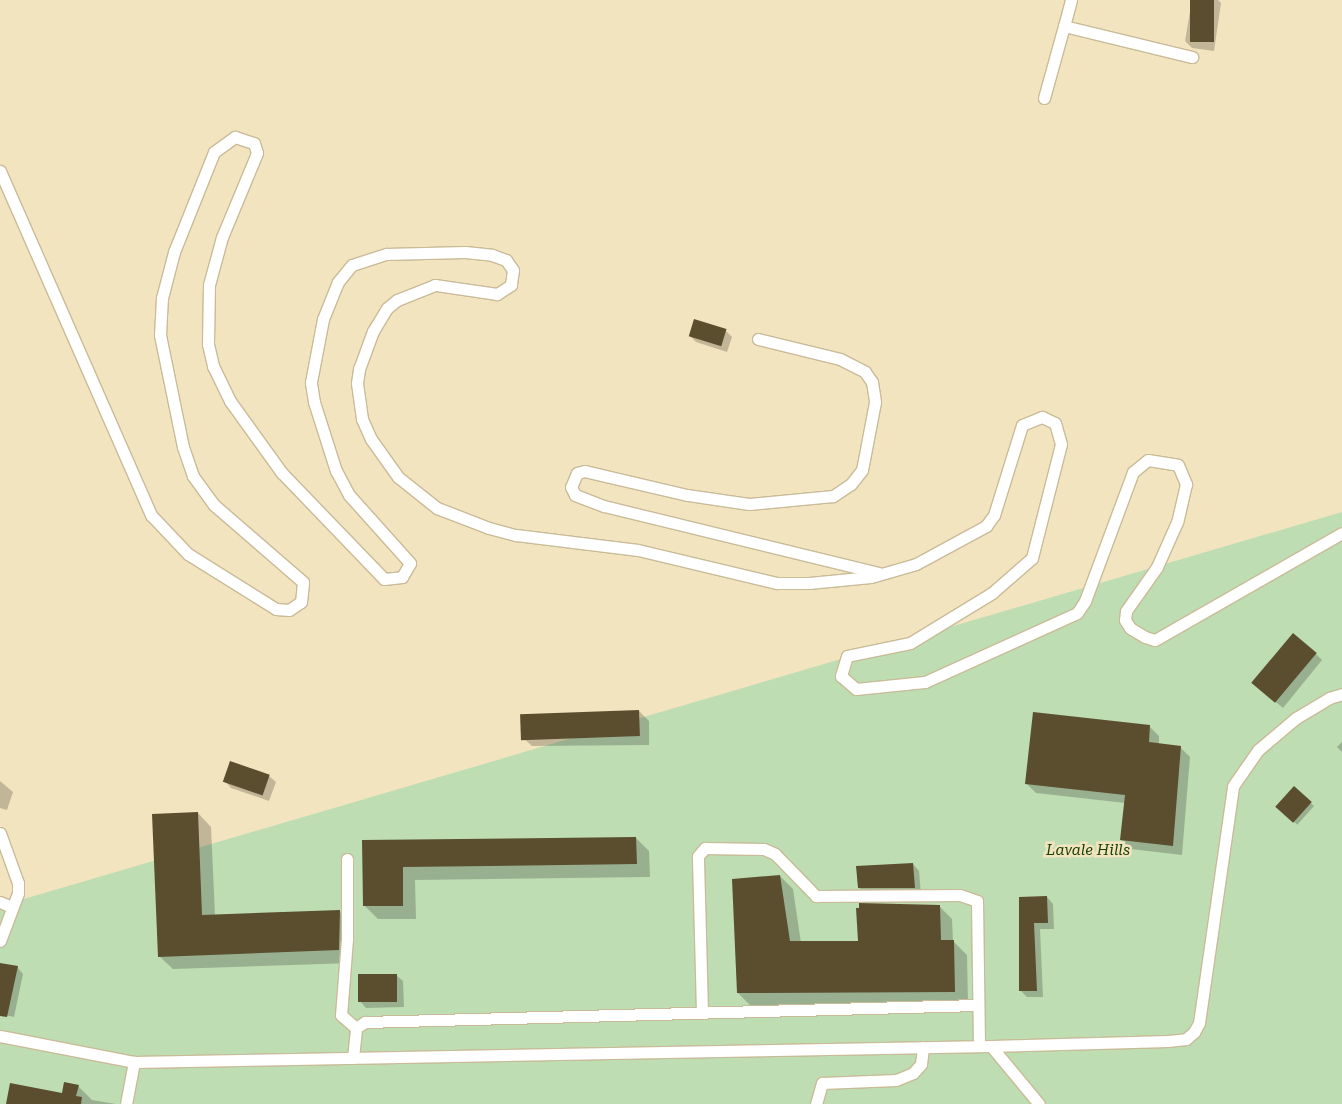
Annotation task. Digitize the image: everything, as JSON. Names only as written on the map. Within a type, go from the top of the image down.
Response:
[{"type":"lane","points":[[1044,98],[1071,0]]},
{"type":"lane","points":[[1064,26],[1192,57]]},
{"type":"lane","points":[[0,172],[151,515],[188,554],[276,609],[289,610],[301,602],[303,582],[214,505],[193,476],[183,447],[160,335],[162,298],[174,252],[214,152],[234,136],[254,143],[257,153],[222,237],[210,285],[208,344],[213,366],[230,400],[282,473],[384,580],[393,581],[402,577],[410,563],[349,495],[336,471],[314,402],[314,360],[323,319],[343,273],[352,266],[376,256],[436,252],[500,257],[513,270],[513,278],[506,290],[497,294],[446,285],[410,292],[387,308],[373,331],[359,369],[359,407],[371,439],[398,477],[415,493],[461,520],[489,528],[516,535],[638,550],[777,583],[843,581],[916,564],[986,526],[994,515],[1022,425],[1042,417],[1055,423],[1062,437],[1032,558],[992,594],[910,643],[847,656],[841,676],[850,685],[863,691],[925,682],[1070,618],[1085,601],[1133,472],[1148,460],[1178,465],[1186,484],[1177,522],[1157,567],[1126,611],[1125,620],[1130,628],[1145,637],[1155,640],[1342,533]]},
{"type":"lane","points":[[758,339],[840,359],[865,372],[872,382],[875,402],[862,470],[851,484],[833,496],[750,504],[687,495],[585,471],[577,473],[571,487],[575,495],[604,506],[883,573]]},
{"type":"lane","points":[[0,1036],[134,1062],[985,1046],[1186,1039],[1194,1032],[1198,1023],[1233,786],[1258,750],[1296,718],[1329,698],[1342,694]]},
{"type":"lane","points":[[0,833],[18,883],[12,908],[0,942]]},
{"type":"lane","points":[[702,1012],[697,860],[705,848],[770,851],[816,896],[970,896],[977,901],[978,1005],[985,1046],[1039,1104]]},
{"type":"lane","points":[[347,859],[347,939],[342,1015],[356,1028]]},
{"type":"lane","points":[[0,902],[12,908]]},
{"type":"lane","points":[[356,1028],[365,1022],[978,1005]]},
{"type":"lane","points":[[353,1058],[356,1028]]},
{"type":"lane","points":[[816,1104],[822,1083],[896,1080],[913,1073],[921,1064],[923,1047]]},
{"type":"lane","points":[[126,1104],[134,1062]]},
{"type":"green space","name":"Lavale Hills","points":[[1342,512],[1342,1104],[0,1104],[0,906]]},
{"type":"building","points":[[1190,0],[1214,0],[1214,42],[1190,42]]},
{"type":"building","points":[[694,319],[727,329],[721,346],[689,336]]},
{"type":"building","points":[[1293,633],[1317,653],[1275,703],[1251,683]]},
{"type":"building","points":[[639,710],[640,736],[521,740],[520,714]]},
{"type":"building","points":[[1033,712],[1150,725],[1149,742],[1181,746],[1173,846],[1120,840],[1125,795],[1025,784]]},
{"type":"building","points":[[230,761],[270,775],[263,795],[223,782]]},
{"type":"building","points":[[1294,786],[1312,802],[1293,823],[1275,807]]},
{"type":"building","points":[[198,812],[202,915],[340,910],[339,950],[158,957],[152,814]]},
{"type":"building","points":[[636,837],[637,864],[403,867],[403,906],[363,906],[362,840]]},
{"type":"building","points":[[913,863],[915,888],[858,888],[856,866]]},
{"type":"building","points":[[780,875],[790,941],[858,941],[856,908],[859,908],[859,903],[940,905],[941,940],[954,940],[955,992],[737,993],[732,879]]},
{"type":"building","points":[[1047,896],[1048,923],[1034,923],[1037,991],[1019,991],[1019,897]]},
{"type":"building","points":[[0,963],[18,966],[7,1017],[0,1016]]},
{"type":"building","points":[[358,974],[397,974],[397,1002],[358,1002]]},
{"type":"building","points":[[64,1082],[79,1085],[76,1096],[82,1097],[81,1104],[6,1104],[10,1083],[62,1093]]}]
